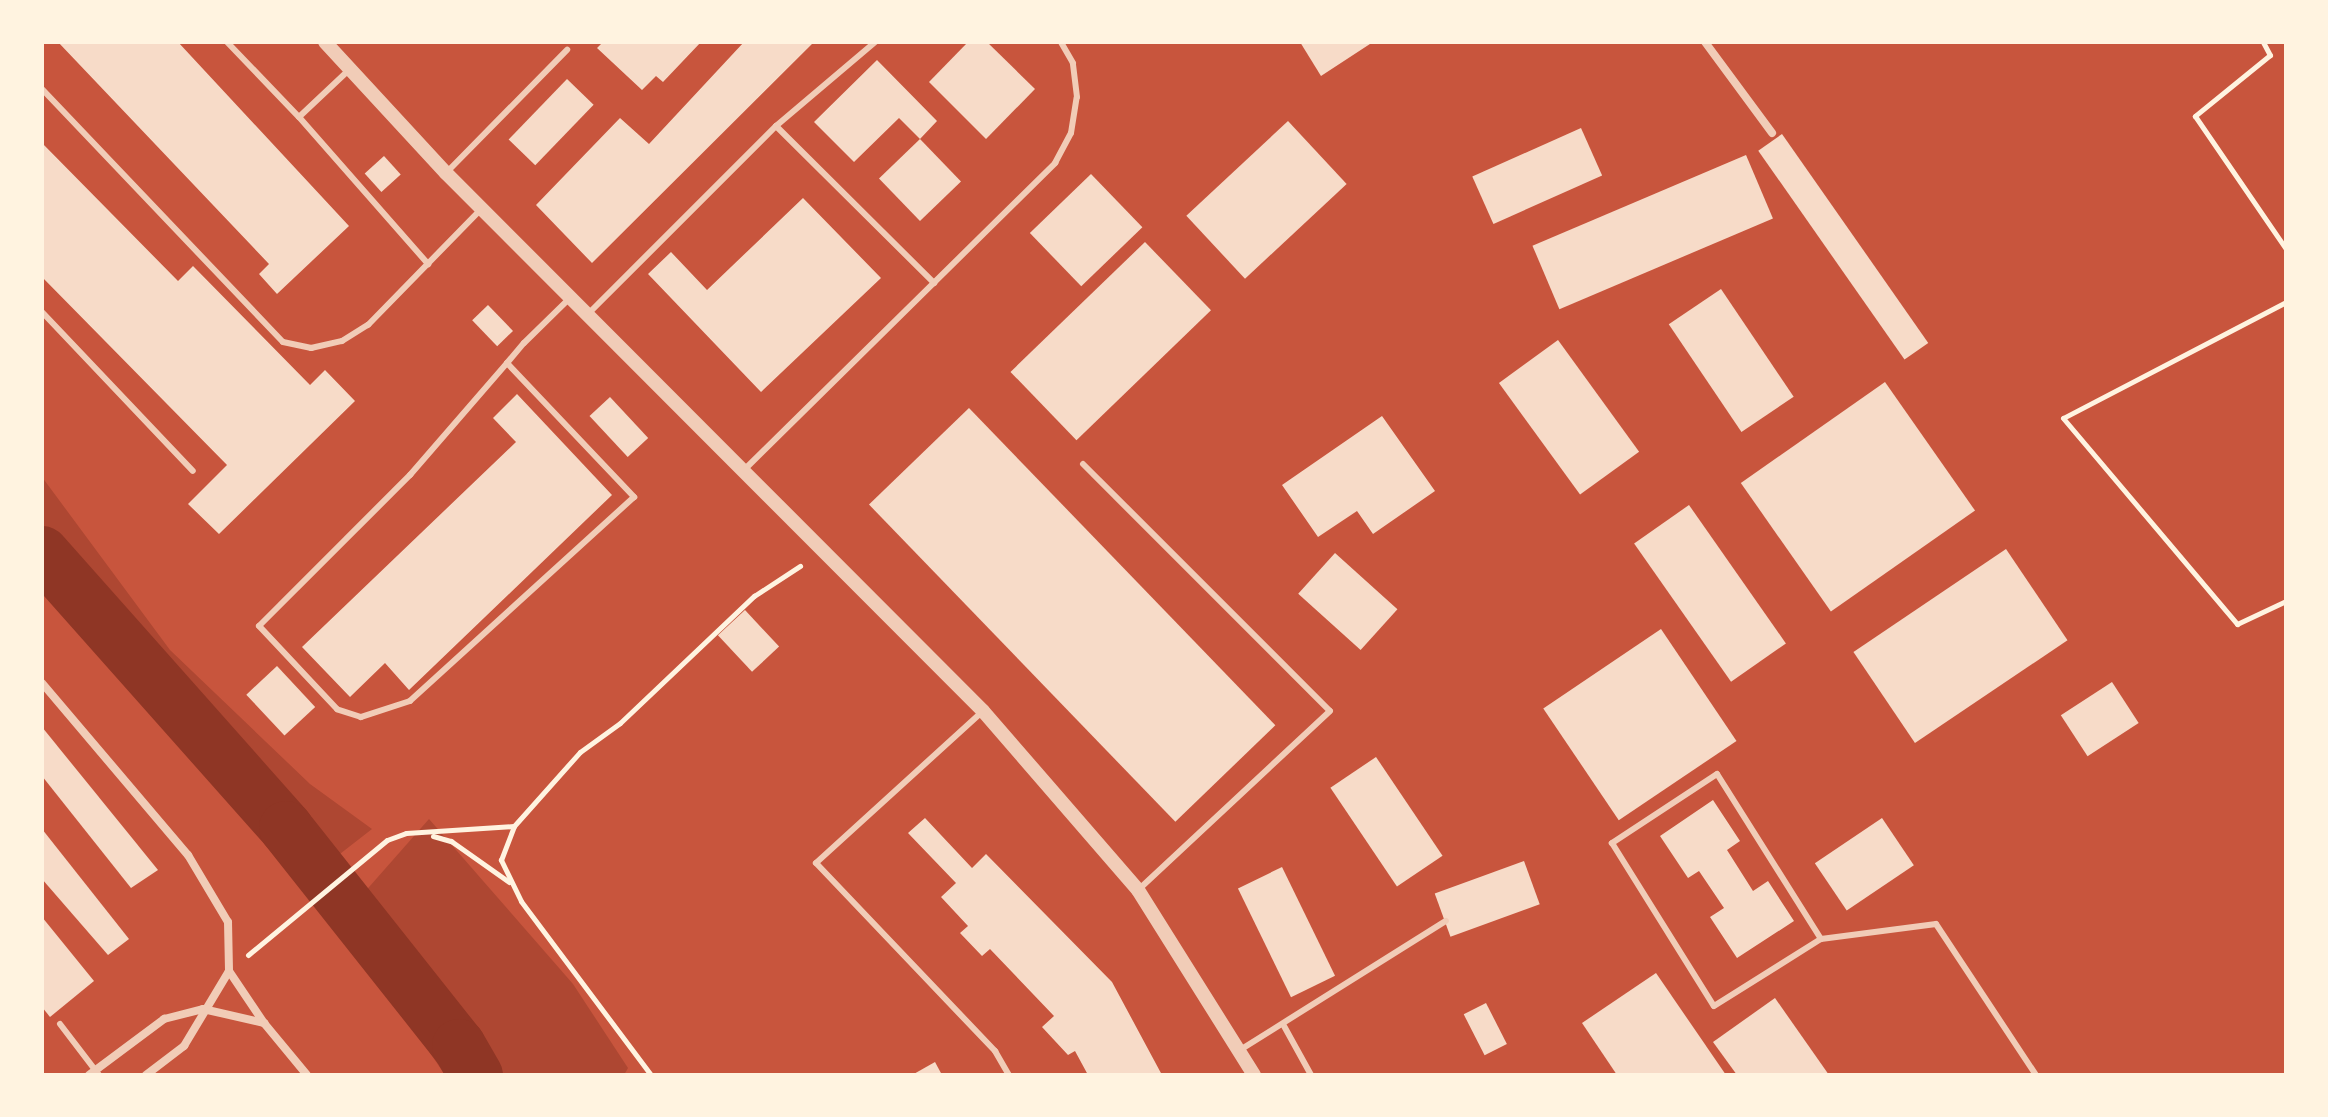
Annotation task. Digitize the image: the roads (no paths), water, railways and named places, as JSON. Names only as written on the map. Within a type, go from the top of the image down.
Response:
[{"type":"street","points":[[325,42],[446,173],[745,469],[983,711],[1138,890],[1254,1075]]},
{"type":"street","points":[[1705,42],[1772,133]]},
{"type":"street","points":[[42,683],[188,855],[228,922],[229,971],[264,1023],[307,1075]]},
{"type":"street","points":[[146,1075],[184,1046],[203,1009],[229,971]]},
{"type":"street","points":[[94,1073],[164,1019],[203,1009],[230,1012],[264,1023]]},
{"type":"lane","points":[[227,42],[299,117],[428,264]]},
{"type":"lane","points":[[588,314],[776,126],[875,42]]},
{"type":"lane","points":[[745,469],[1055,163],[1071,133],[1077,97],[1073,63],[1061,42]]},
{"type":"lane","points":[[446,173],[567,50]]},
{"type":"lane","points":[[299,117],[350,69]]},
{"type":"lane","points":[[42,89],[283,342],[311,348],[342,341],[368,325],[482,208]]},
{"type":"lane","points":[[776,126],[934,283]]},
{"type":"lane","points":[[507,363],[634,497],[410,701],[361,717],[337,709],[259,626],[410,475],[507,363],[571,297]]},
{"type":"lane","points":[[42,312],[193,471]]},
{"type":"lane","points":[[1083,464],[1330,711],[1138,890]]},
{"type":"lane","points":[[983,711],[816,863],[995,1051],[1009,1075]]},
{"type":"lane","points":[[1821,939],[1717,774],[1612,843],[1714,1006],[1821,939],[1936,924],[2036,1075]]},
{"type":"lane","points":[[1240,1050],[1284,1026],[1340,984],[1446,921]]},
{"type":"lane","points":[[60,1024],[94,1073]]},
{"type":"lane","points":[[1284,1026],[1311,1075]]},
{"type":"waterway","points":[[42,553],[286,828],[459,1046],[476,1075]]}]
